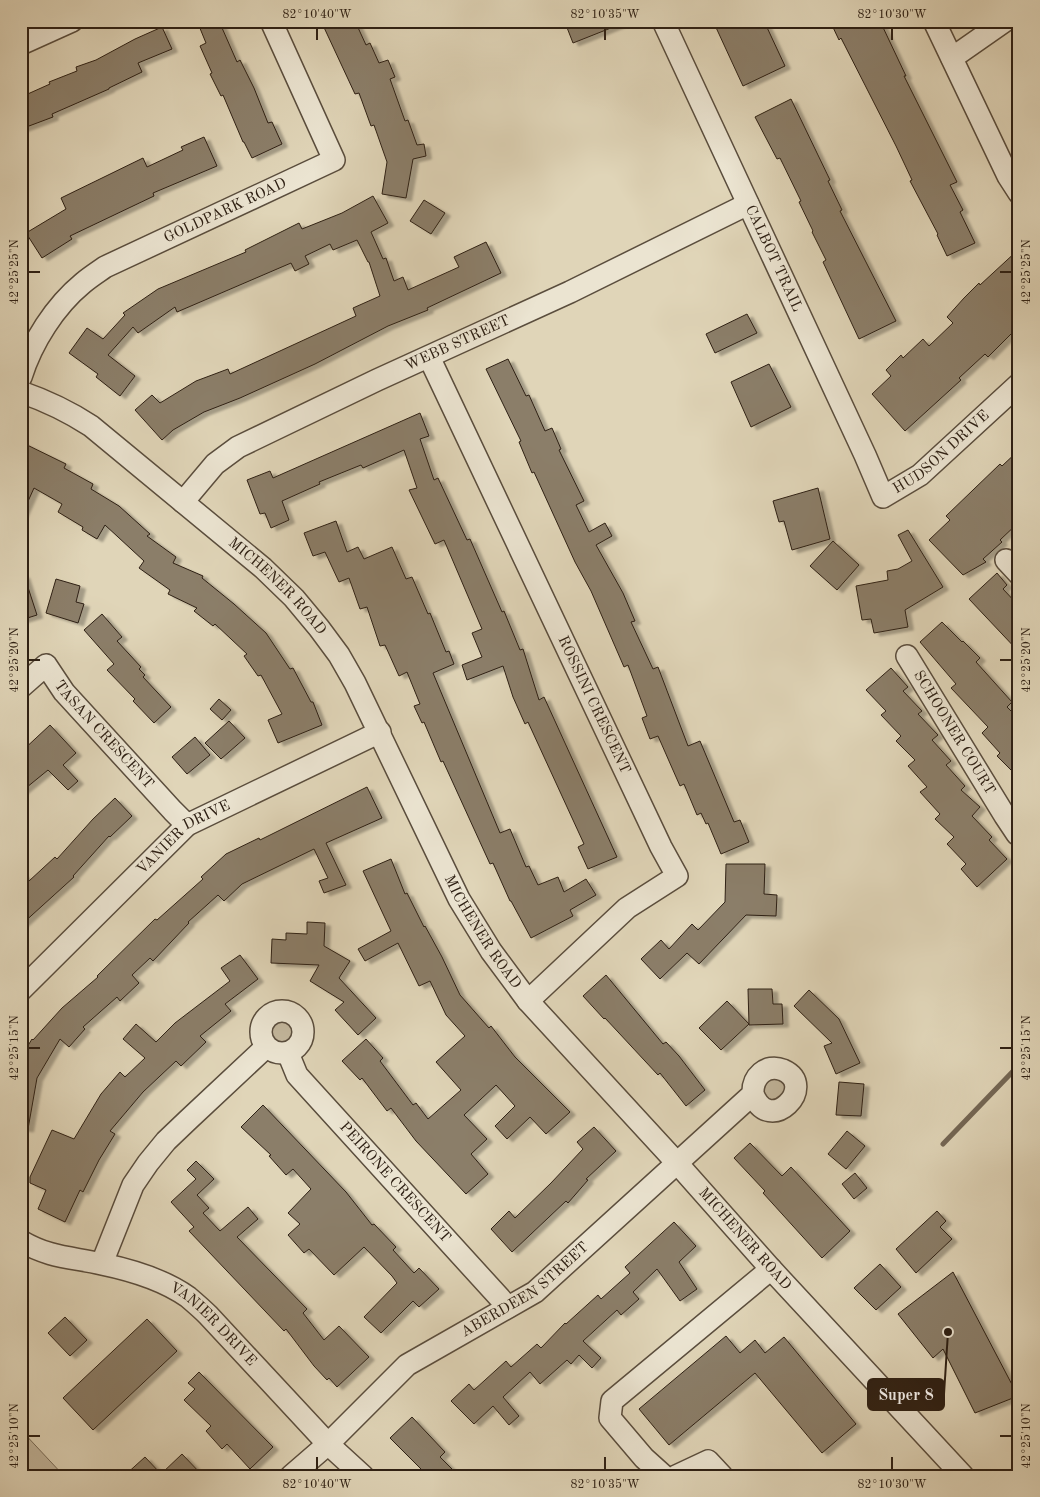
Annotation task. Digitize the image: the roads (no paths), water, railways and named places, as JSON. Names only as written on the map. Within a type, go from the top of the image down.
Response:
[{"type":"street","points":[[21,44],[72,21]]},
{"type":"street","name":"GOLDPARK ROAD","points":[[21,377],[36,343],[63,303],[83,283],[105,267],[334,160],[271,21]]},
{"type":"street","name":"CALBOT TRAIL","points":[[663,21],[882,497]]},
{"type":"street","points":[[934,21],[1008,176],[1019,193]]},
{"type":"street","points":[[952,58],[1005,21]]},
{"type":"street","name":"WEBB STREET","points":[[183,502],[214,464],[226,455],[377,380],[570,292],[748,204]]},
{"type":"street","name":"ROSSINI CRESCENT","points":[[429,356],[661,847],[677,876],[627,908],[528,1001]]},
{"type":"street","name":"HUDSON DRIVE","points":[[882,497],[920,475],[1019,384]]},
{"type":"street","name":"MICHENER ROAD","points":[[21,392],[45,400],[90,426],[263,568],[294,598],[339,656],[380,732],[459,898],[491,950],[528,1001],[677,1163],[770,1269],[961,1475]]},
{"type":"street","name":"SCHOONER COURT","points":[[907,656],[1005,816],[1017,834],[1019,834]]},
{"type":"street","name":"TASAN CRESCENT","points":[[21,687],[46,665],[64,692],[172,811],[187,825]]},
{"type":"street","name":"VANIER DRIVE","points":[[21,990],[187,825],[380,732]]},
{"type":"street","points":[[288,1011],[300,1019],[304,1032],[299,1045],[288,1053],[276,1053],[266,1047],[262,1041],[261,1034],[264,1021],[274,1012],[288,1011]]},
{"type":"street","points":[[102,1264],[133,1185],[148,1163],[182,1125],[266,1047]]},
{"type":"street","name":"PEIRONE CRESCENT","points":[[288,1053],[297,1075],[508,1307]]},
{"type":"street","name":"ABERDEEN STREET","points":[[291,1476],[328,1444],[407,1365],[534,1292],[753,1094]]},
{"type":"street","name":"VANIER DRIVE","points":[[21,1241],[36,1250],[137,1273],[188,1297],[208,1315],[328,1444],[363,1476]]},
{"type":"street","points":[[664,1476],[644,1458],[610,1418],[612,1401],[770,1269]]},
{"type":"street","points":[[676,1476],[708,1461],[722,1476]]},
{"type":"waterway","points":[[943,1144],[1019,1065]]},
{"type":"place","name":"Super 8","points":[[948,1332]]}]
